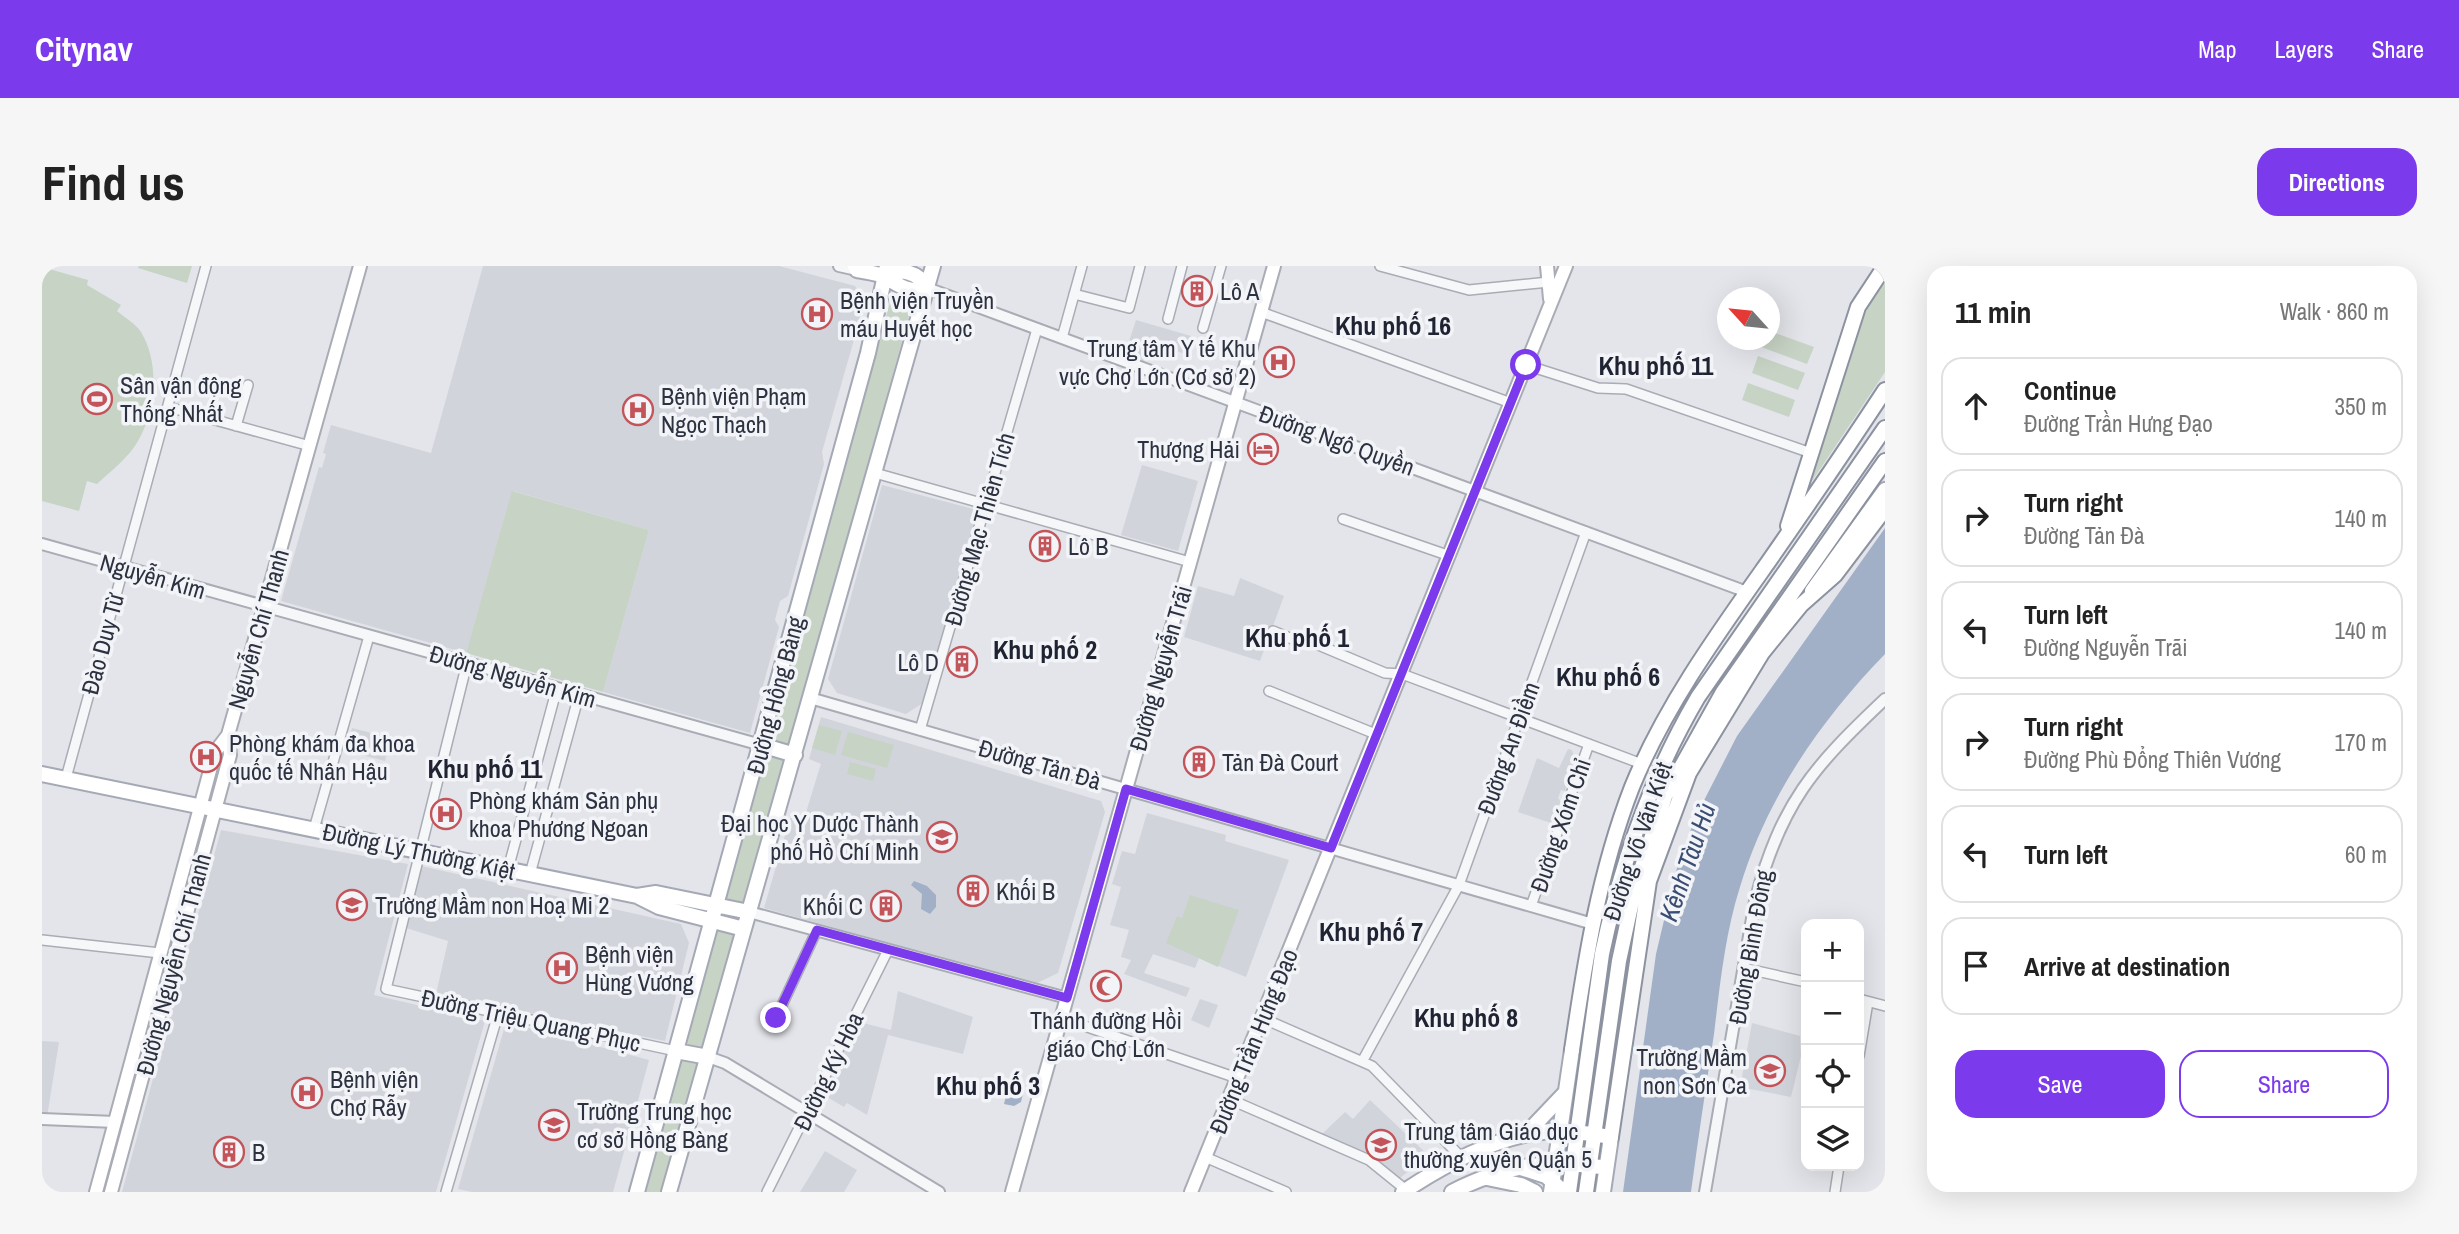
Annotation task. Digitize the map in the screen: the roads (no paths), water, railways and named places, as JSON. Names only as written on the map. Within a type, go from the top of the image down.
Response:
[{"type":"main road","name":"Nguyễn Chí Thanh","points":[[229,735],[360,266]]},
{"type":"main road","name":"Đường Hồng Bàng","points":[[669,1192],[933,266]]},
{"type":"main road","name":"Đường Nguyễn Trãi","points":[[1012,1192],[1274,266]]},
{"type":"main road","points":[[1547,266],[1551,303]]},
{"type":"main road","name":"Đường Trần Hưng Đạo","points":[[1191,1192],[1566,266]]},
{"type":"main road","name":"Đường Võ Văn Kiệt","points":[[1784,540],[1858,307],[1885,266]]},
{"type":"main road","name":"Đường Ngô Quyền","points":[[872,270],[904,272],[919,277],[927,288]]},
{"type":"main road","name":"Đường Hồng Bàng","points":[[637,1192],[868,353],[872,270]]},
{"type":"main road","name":"Đường Võ Văn Kiệt","points":[[1552,1186],[1593,924],[1613,842],[1642,764],[1692,675],[1885,390]]},
{"type":"main road","name":"Đường Võ Văn Kiệt","points":[[1567,1192],[1605,942],[1633,838],[1650,790],[1672,741],[1698,697],[1885,428]]},
{"type":"main road","name":"Đường Võ Văn Kiệt","points":[[1586,1192],[1619,961],[1634,892],[1665,796],[1723,692],[1885,461]]},
{"type":"main road","points":[[1801,605],[1885,490]]},
{"type":"main road","name":"Đường Võ Văn Kiệt","points":[[1603,1192],[1649,881],[1689,773],[1762,653],[1801,605],[1835,575],[1885,509]]},
{"type":"main road","points":[[1723,692],[1762,653]]},
{"type":"main road","name":"Đường Nguyễn Chí Thanh","points":[[111,1192],[176,954],[208,807],[230,755],[229,735]]},
{"type":"main road","points":[[761,745],[795,755]]},
{"type":"main road","name":"Đường Lý Thường Kiệt","points":[[42,774],[638,896],[659,907],[744,929]]},
{"type":"main road","points":[[96,1192],[160,953],[208,807]]},
{"type":"main road","name":"Đường Lý Thường Kiệt","points":[[638,896],[656,893],[749,912]]},
{"type":"main road","points":[[685,914],[705,945]]},
{"type":"main road","points":[[160,953],[176,954]]},
{"type":"main road","points":[[149,997],[163,1001]]},
{"type":"main road","points":[[676,1051],[708,1058]]},
{"type":"main road","points":[[1524,1136],[1554,1107],[1567,1089]]},
{"type":"main road","points":[[115,1122],[130,1123]]},
{"type":"main road","points":[[1405,1191],[1462,1158],[1524,1136],[1560,1131],[1611,1137]]},
{"type":"main road","points":[[109,1144],[124,1148]]},
{"type":"main road","points":[[1452,1192],[1520,1167],[1556,1162],[1606,1168]]},
{"type":"main road","points":[[1520,1167],[1538,1172],[1552,1186],[1567,1192]]},
{"type":"main road","points":[[1486,1178],[1535,1192]]},
{"type":"street","name":"Đào Duy Từ","points":[[66,778],[206,266]]},
{"type":"street","name":"Đường Ngô Quyền","points":[[839,266],[872,270]]},
{"type":"street","points":[[1062,338],[1082,266]]},
{"type":"street","points":[[1074,294],[1129,308],[1140,266]]},
{"type":"street","points":[[1168,319],[1182,266]]},
{"type":"street","points":[[1203,328],[1221,266]]},
{"type":"street","points":[[1380,266],[1469,290],[1549,282]]},
{"type":"street","name":"Đường Ngô Quyền","points":[[927,288],[1747,592]]},
{"type":"street","points":[[1261,312],[1511,403]]},
{"type":"street","name":"Đường Mạc Thiên Tích","points":[[920,730],[1037,329]]},
{"type":"street","points":[[1526,365],[1598,388],[1626,389],[1811,453]]},
{"type":"street","points":[[236,426],[247,385]]},
{"type":"street","points":[[168,407],[310,446]]},
{"type":"street","points":[[875,473],[1191,562]]},
{"type":"street","points":[[1343,519],[1450,556]]},
{"type":"street","name":"Đường An Điềm","points":[[1363,1060],[1459,886],[1586,532]]},
{"type":"street","name":"Nguyễn Kim","points":[[42,544],[265,607]]},
{"type":"street","name":"Đường Nguyễn Kim","points":[[265,607],[761,745]]},
{"type":"street","points":[[1273,631],[1292,640],[1309,641],[1390,675],[1402,674],[1642,764]]},
{"type":"street","points":[[314,829],[369,636]]},
{"type":"street","points":[[420,851],[467,663]]},
{"type":"street","points":[[508,869],[557,688]]},
{"type":"street","points":[[1269,691],[1378,735]]},
{"type":"street","points":[[530,874],[579,695]]},
{"type":"street","name":"Đường Tản Đà","points":[[810,698],[1593,924]]},
{"type":"street","name":"Đường Bình Đông","points":[[1705,1192],[1743,968],[1767,855],[1782,820],[1805,782],[1885,699]]},
{"type":"street","name":"Đường Xóm Chỉ","points":[[1531,906],[1588,744]]},
{"type":"street","name":"Đường Triệu Quang Phục","points":[[420,851],[386,989],[676,1051]]},
{"type":"street","points":[[749,912],[1067,998]]},
{"type":"street","points":[[776,1018],[817,930]]},
{"type":"street","points":[[42,940],[160,953]]},
{"type":"street","name":"Đường Ký Hòa","points":[[767,1192],[888,950]]},
{"type":"street","points":[[1743,968],[1801,981]]},
{"type":"street","points":[[1864,1000],[1885,1006]]},
{"type":"street","points":[[446,1192],[498,1014]]},
{"type":"street","points":[[1061,1018],[1237,1079]]},
{"type":"street","points":[[1262,1018],[1363,1060],[1379,1071],[1462,1158]]},
{"type":"street","points":[[708,1058],[725,1063],[939,1192]]},
{"type":"street","points":[[1229,1099],[1369,1160],[1405,1191]]},
{"type":"street","points":[[42,1119],[115,1122]]},
{"type":"street","points":[[1205,1157],[1286,1192]]},
{"type":"street","points":[[1835,1192],[1838,1171]]},
{"type":"water","name":"Kênh Tàu Hủ","points":[[1885,528],[1885,654],[1839,706],[1799,761],[1765,822],[1740,887],[1724,960],[1691,1192],[1623,1192],[1656,954],[1675,874],[1695,818],[1737,736]]},
{"type":"water","points":[[914,881],[927,886],[936,895],[936,907],[930,914],[921,909],[922,894],[911,885]]},
{"type":"water","points":[[1010,1079],[1021,1082],[1024,1089],[1021,1102],[1014,1106],[1004,1104]]},
{"type":"place","name":"Lô A","points":[[1197,291]]},
{"type":"place","name":"Bệnh viện Truyền máu Huyết học","points":[[817,314]]},
{"type":"place","name":"Trung tâm Y tế Khu vực Chợ Lớn (Cơ sở 2)","points":[[1279,362]]},
{"type":"place","name":"Sân vận động Thống Nhất","points":[[97,399]]},
{"type":"place","name":"Bệnh viện Phạm Ngọc Thạch","points":[[638,410]]},
{"type":"place","name":"Thượng Hải","points":[[1263,449]]},
{"type":"place","name":"Lô B","points":[[1045,546]]},
{"type":"place","name":"Lô D","points":[[962,662]]},
{"type":"place","name":"Phòng khám đa khoa quốc tế Nhân Hậu","points":[[206,757]]},
{"type":"place","name":"Tản Đà Court","points":[[1199,762]]},
{"type":"place","name":"Phòng khám Sản phụ khoa Phương Ngoan","points":[[446,814]]},
{"type":"place","name":"Đại học Y Dược Thành phố Hồ Chí Minh","points":[[942,837]]},
{"type":"place","name":"Khối B","points":[[973,891]]},
{"type":"place","name":"Trường Mầm non Hoạ Mi 2","points":[[352,905]]},
{"type":"place","name":"Khối C","points":[[886,906]]},
{"type":"place","name":"Bệnh viện Hùng Vương","points":[[562,968]]},
{"type":"place","name":"Thánh đường Hồi giáo Chợ Lớn","points":[[1106,986]]},
{"type":"place","name":"Trường Mầm non Sơn Ca","points":[[1770,1071]]},
{"type":"place","name":"Bệnh viện Chợ Rẫy","points":[[307,1093]]},
{"type":"place","name":"Trường Trung học cơ sở Hồng Bàng","points":[[554,1125]]},
{"type":"place","name":"Trung tâm Giáo dục thường xuyên Quận 5","points":[[1381,1145]]},
{"type":"place","name":"B","points":[[229,1152]]},
{"type":"district","name":"Khu phố 16","points":[[1393,325]]},
{"type":"district","name":"Khu phố 11","points":[[1656,365]]},
{"type":"district","name":"Khu phố 1","points":[[1297,637]]},
{"type":"district","name":"Khu phố 2","points":[[1045,649]]},
{"type":"district","name":"Khu phố 6","points":[[1608,676]]},
{"type":"district","name":"Khu phố 11","points":[[485,768]]},
{"type":"district","name":"Khu phố 7","points":[[1371,931]]},
{"type":"district","name":"Khu phố 8","points":[[1466,1017]]},
{"type":"district","name":"Khu phố 3","points":[[988,1085]]}]
